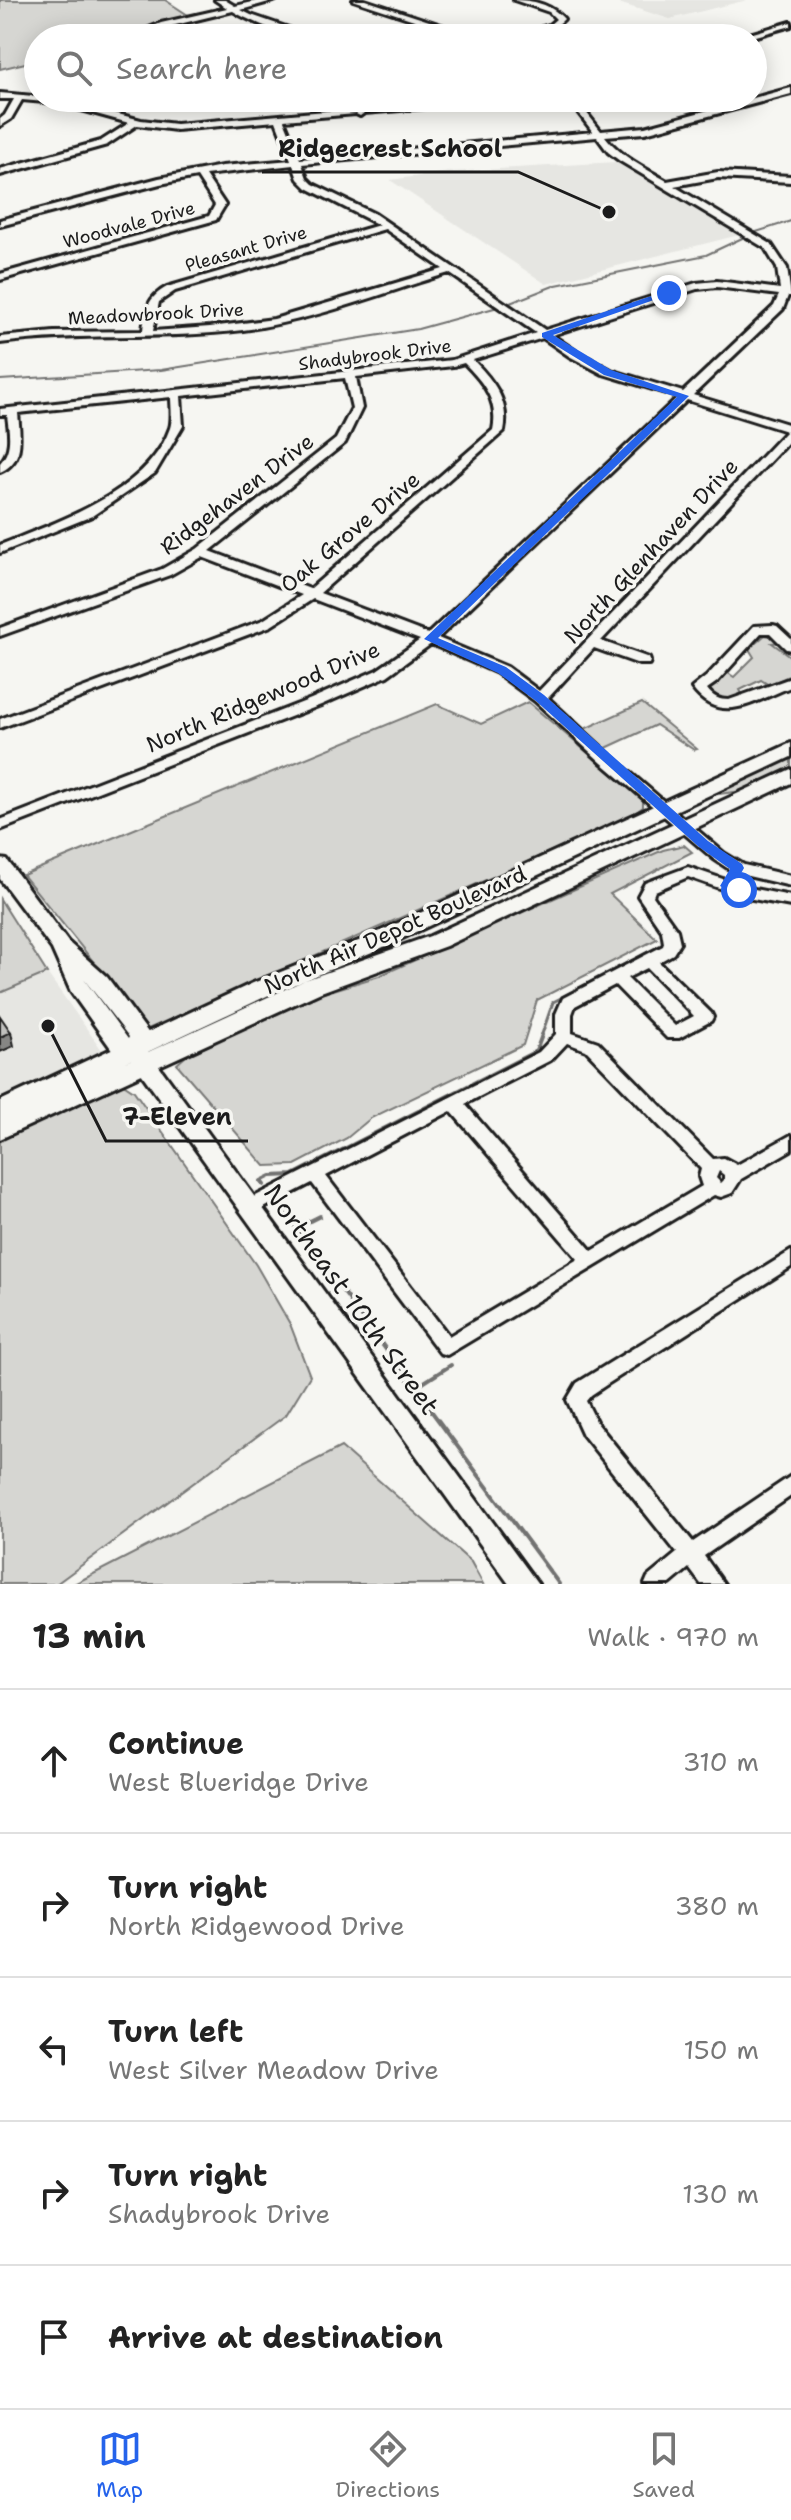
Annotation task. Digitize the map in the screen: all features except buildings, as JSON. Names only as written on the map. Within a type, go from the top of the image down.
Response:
[{"type":"main road","name":"North Air Depot Boulevard","points":[[0,1130],[261,989],[419,921],[791,749]]},
{"type":"main road","name":"North Air Depot Boulevard","points":[[0,1111],[313,986],[438,941],[791,775]]},
{"type":"main road","points":[[692,794],[738,800]]},
{"type":"main road","name":"Northeast 10th Street","points":[[0,865],[61,947],[68,973],[76,987],[120,1046],[140,1056],[525,1584]]},
{"type":"main road","points":[[419,921],[438,941]]},
{"type":"street","points":[[219,0],[233,9],[275,24]]},
{"type":"street","points":[[177,24],[272,0]]},
{"type":"street","points":[[357,0],[433,24]]},
{"type":"street","points":[[518,0],[552,10],[560,19],[555,24]]},
{"type":"street","points":[[767,31],[791,24]]},
{"type":"street","points":[[767,98],[791,91]]},
{"type":"street","points":[[0,96],[24,96]]},
{"type":"street","points":[[0,123],[8,117],[20,96]]},
{"type":"street","points":[[102,112],[134,123],[176,127],[370,112]]},
{"type":"street","points":[[582,112],[623,159],[751,235],[782,263],[789,292]]},
{"type":"street","points":[[0,223],[199,173],[298,161],[599,135],[681,122],[716,112]]},
{"type":"street","points":[[280,120],[303,179],[310,186],[358,208],[545,335],[607,372],[791,430]]},
{"type":"street","points":[[0,172],[104,143],[134,123]]},
{"type":"street","points":[[747,176],[751,164]]},
{"type":"street","name":"Woodvale Drive","points":[[0,277],[213,218],[219,212],[220,205],[199,173]]},
{"type":"street","points":[[667,184],[701,176],[791,179]]},
{"type":"street","name":"Pleasant Drive","points":[[148,334],[150,303],[156,296],[171,289],[386,226]]},
{"type":"street","name":"Meadowbrook Drive","points":[[0,340],[57,335],[148,334],[275,322],[450,270]]},
{"type":"street","name":"Shadybrook Drive","points":[[6,412],[423,368],[466,359],[696,286],[717,284],[789,292]]},
{"type":"street","name":"North Ridgewood Drive","points":[[0,825],[316,702],[382,673],[430,639],[779,307],[789,292]]},
{"type":"street","name":"Oak Grove Drive","points":[[0,724],[267,623],[313,593],[498,431],[501,408],[481,374],[466,359]]},
{"type":"street","name":"Ridgehaven Drive","points":[[0,632],[166,572],[201,552],[341,441],[357,408],[350,375]]},
{"type":"street","points":[[0,549],[88,513],[151,471],[177,426],[176,394]]},
{"type":"street","points":[[0,469],[13,459],[16,450],[6,412]]},
{"type":"street","name":"North Glenhaven Drive","points":[[540,698],[791,430]]},
{"type":"street","points":[[201,552],[313,593],[502,670],[540,698],[719,856],[737,868],[791,881]]},
{"type":"street","points":[[791,646],[773,629],[758,629],[712,679],[703,684],[700,691],[718,704],[736,705],[791,682]]},
{"type":"street","points":[[593,643],[644,661]]},
{"type":"street","points":[[703,875],[719,856]]},
{"type":"street","points":[[727,886],[737,868]]},
{"type":"street","points":[[250,1207],[545,1056],[564,1036],[564,1014],[569,1002],[668,950],[672,943],[669,930],[645,896],[650,887],[688,872],[727,886],[791,901]]},
{"type":"street","points":[[617,977],[673,1034],[705,1017],[649,961]]},
{"type":"street","points":[[564,1036],[592,1046],[711,1168]]},
{"type":"street","points":[[453,1102],[591,1262]]},
{"type":"street","points":[[734,1175],[791,1142]]},
{"type":"street","points":[[711,1168],[723,1166],[734,1175]]},
{"type":"street","points":[[711,1168],[706,1179],[714,1187]]},
{"type":"street","points":[[316,1175],[447,1347],[714,1187],[729,1187],[734,1175]]},
{"type":"street","points":[[714,1584],[590,1429],[576,1400],[584,1389],[602,1377],[791,1258]]},
{"type":"street","points":[[655,1584],[690,1555],[791,1485]]},
{"type":"shaded area","points":[[0,0],[165,0],[191,17],[160,24],[24,24],[24,63],[0,69]]},
{"type":"shaded area","points":[[609,0],[747,0],[670,19]]},
{"type":"shaded area","points":[[616,162],[739,235],[546,284],[390,180],[448,172]]},
{"type":"shaded area","points":[[765,635],[781,642],[772,643],[791,657],[791,675],[769,685],[761,680],[740,690],[743,696],[730,701],[710,693],[709,688],[728,673],[734,677],[754,657],[749,649]]},
{"type":"shaded area","points":[[528,702],[643,800],[643,807],[631,816],[148,1029],[23,875],[437,704],[481,724]]},
{"type":"shaded area","points":[[642,703],[697,749],[656,725],[604,749],[582,730]]},
{"type":"shaded area","points":[[791,755],[791,768],[743,791],[718,794],[733,782]]},
{"type":"shaded area","points":[[684,845],[692,852],[610,894],[657,939],[537,1000],[523,1045],[371,1118],[347,1138],[295,1165],[265,1166],[177,1064],[186,1056],[317,995],[379,976],[663,850]]},
{"type":"shaded area","points":[[0,899],[47,973],[0,993]]},
{"type":"shaded area","points":[[47,973],[104,1053],[0,1100],[0,993]]},
{"type":"shaded area","points":[[122,1083],[134,1091],[256,1265],[290,1324],[310,1376],[286,1415],[56,1584],[0,1584],[0,1138]]},
{"type":"shaded area","points":[[341,1447],[471,1562],[483,1584],[74,1584]]},
{"type":"waterway","points":[[510,303],[556,285],[706,255],[753,233],[791,221]]},
{"type":"waterway","points":[[0,380],[161,370],[418,329],[498,307]]},
{"type":"waterway","points":[[541,1037],[553,1002],[636,960]]},
{"type":"waterway","points":[[264,1185],[261,1181],[271,1176],[293,1175],[536,1051],[542,1035]]},
{"type":"waterway","points":[[283,1210],[296,1228]]},
{"type":"waterway","points":[[296,1228],[320,1216]]},
{"type":"waterway","points":[[296,1228],[559,1584]]},
{"type":"waterway","points":[[415,1388],[451,1365]]},
{"type":"place","name":"Ridgecrest School","points":[[609,212]]},
{"type":"place","name":"7-Eleven","points":[[48,1026]]},
{"type":"route","points":[[669,293],[545,335],[607,372],[684,396],[430,639],[502,670],[540,698],[703,844],[737,868],[727,886],[739,890]]}]
